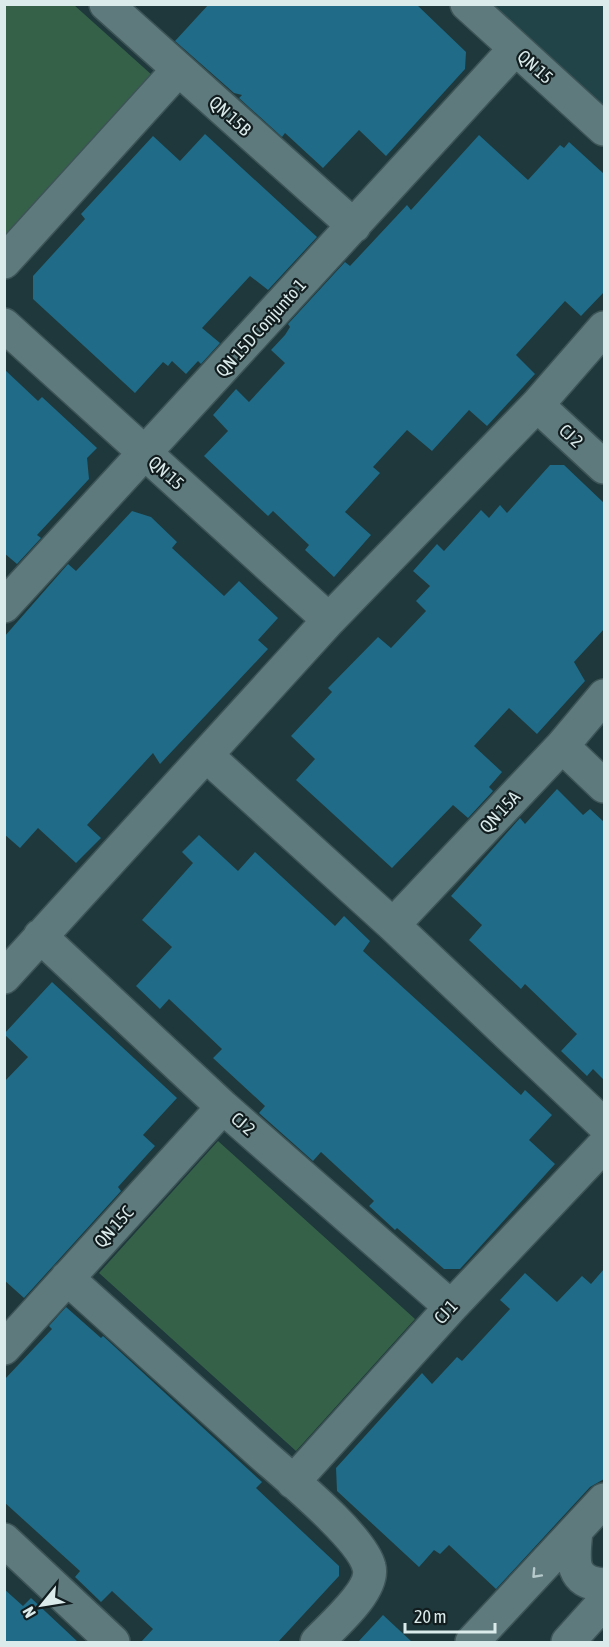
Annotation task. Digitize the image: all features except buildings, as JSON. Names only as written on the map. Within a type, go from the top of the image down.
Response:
[{"type":"street","name":"QN 15B","points":[[106,4],[354,226]]},
{"type":"street","name":"QN 15","points":[[467,4],[604,129]]},
{"type":"street","name":"QN 15D Conjunto 1","points":[[4,606],[145,455],[515,49]]},
{"type":"street","points":[[4,262],[178,70]]},
{"type":"street","name":"QN 15","points":[[4,324],[145,455],[329,620]]},
{"type":"street","points":[[5,975],[329,620],[537,405],[604,328]]},
{"type":"street","name":"CJ 2","points":[[537,405],[604,467]]},
{"type":"street","name":"QN 15A","points":[[393,925],[562,746],[604,696]]},
{"type":"street","points":[[562,746],[604,786]]},
{"type":"street","points":[[207,756],[393,925],[604,1125]]},
{"type":"street","name":"CJ 2","points":[[40,936],[223,1107],[451,1307]]},
{"type":"street","name":"QN 15C","points":[[4,1348],[223,1107]]},
{"type":"street","name":"CJ 1","points":[[293,1482],[451,1307],[604,1145]]},
{"type":"street","points":[[67,1278],[293,1482],[362,1551],[369,1567],[369,1580],[362,1594],[316,1642]]},
{"type":"street","points":[[472,1642],[604,1500]]},
{"type":"street","points":[[576,1531],[574,1559],[576,1570],[582,1579],[592,1584],[604,1585]]},
{"type":"street","points":[[4,1540],[113,1642]]},
{"type":"street","points":[[568,1642],[604,1602]]},
{"type":"shaded area","points":[[448,5],[604,5],[604,148]]},
{"type":"green space","points":[[5,5],[74,5],[153,76],[5,242]]},
{"type":"green space","points":[[218,1141],[415,1319],[296,1451],[99,1273]]}]
